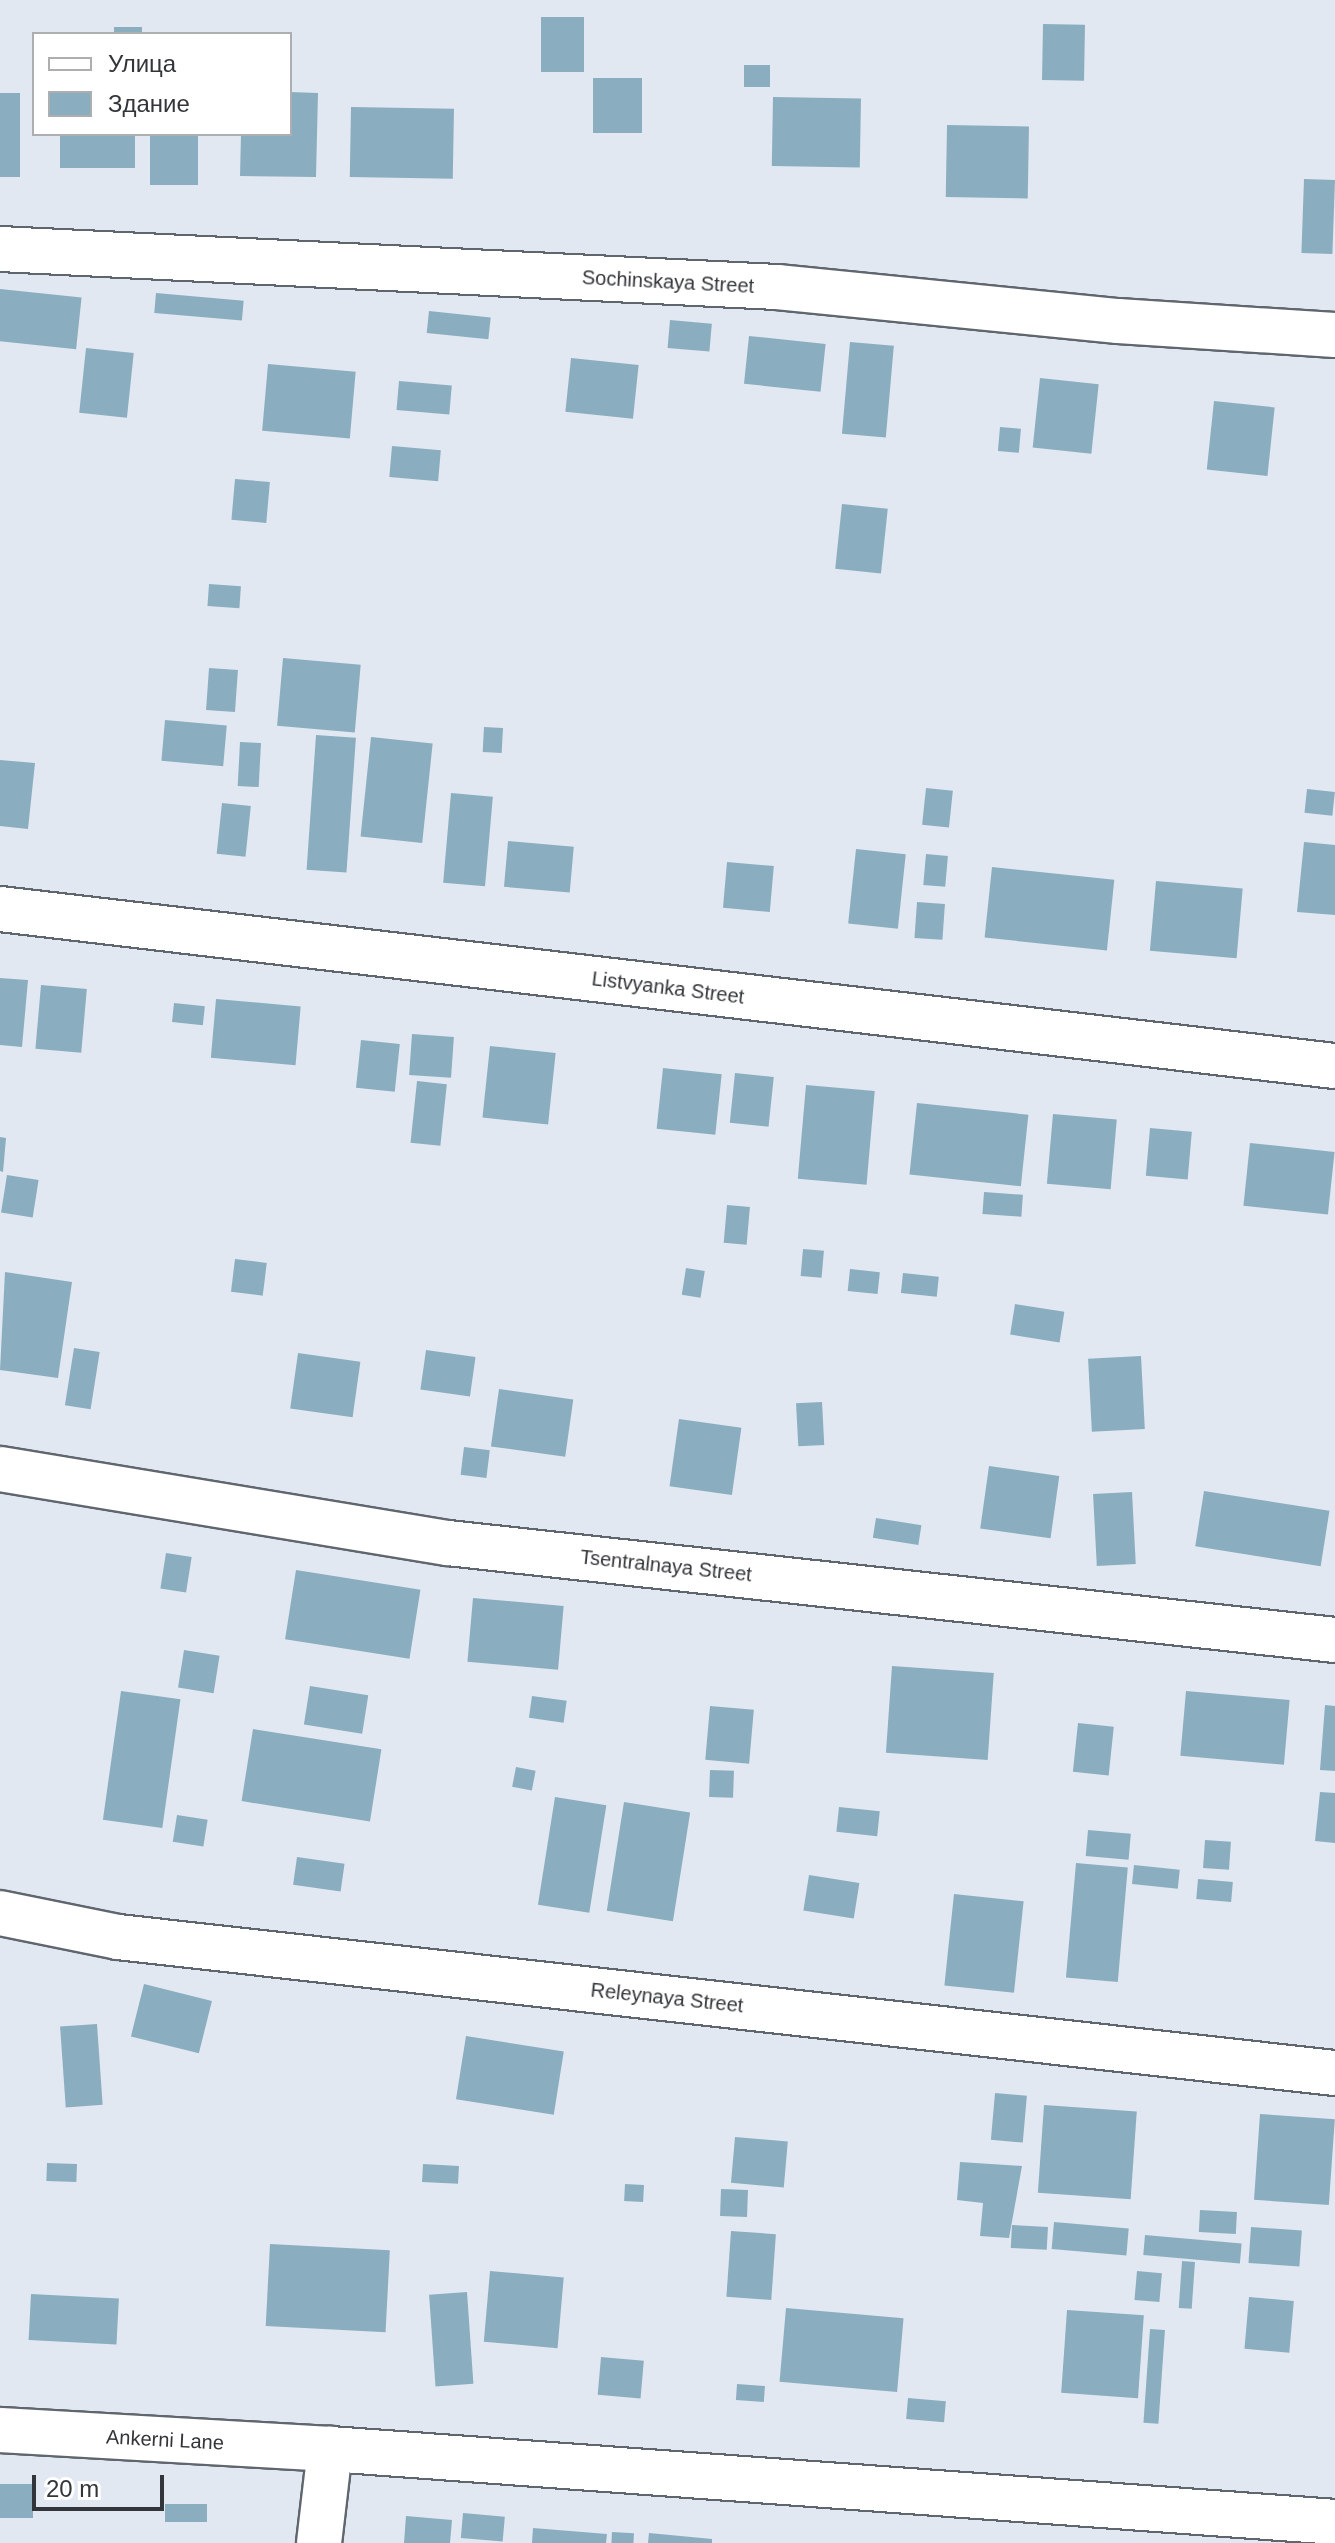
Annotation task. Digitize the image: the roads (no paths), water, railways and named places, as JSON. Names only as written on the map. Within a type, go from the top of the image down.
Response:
[{"type":"street","name":"Sochinskaya Street","points":[[0,249],[777,287],[1335,335]]},
{"type":"street","name":"Listvyanka Street","points":[[0,909],[1335,1066]]},
{"type":"street","name":"Tsentralnaya Street","points":[[0,1469],[448,1543],[1335,1640]]},
{"type":"street","name":"Releynaya Street","points":[[0,1913],[118,1937],[1335,2073]]},
{"type":"street","name":"Ankerni Lane","points":[[0,2430],[330,2449],[1335,2522]]},
{"type":"street","points":[[319,2543],[330,2449]]}]
